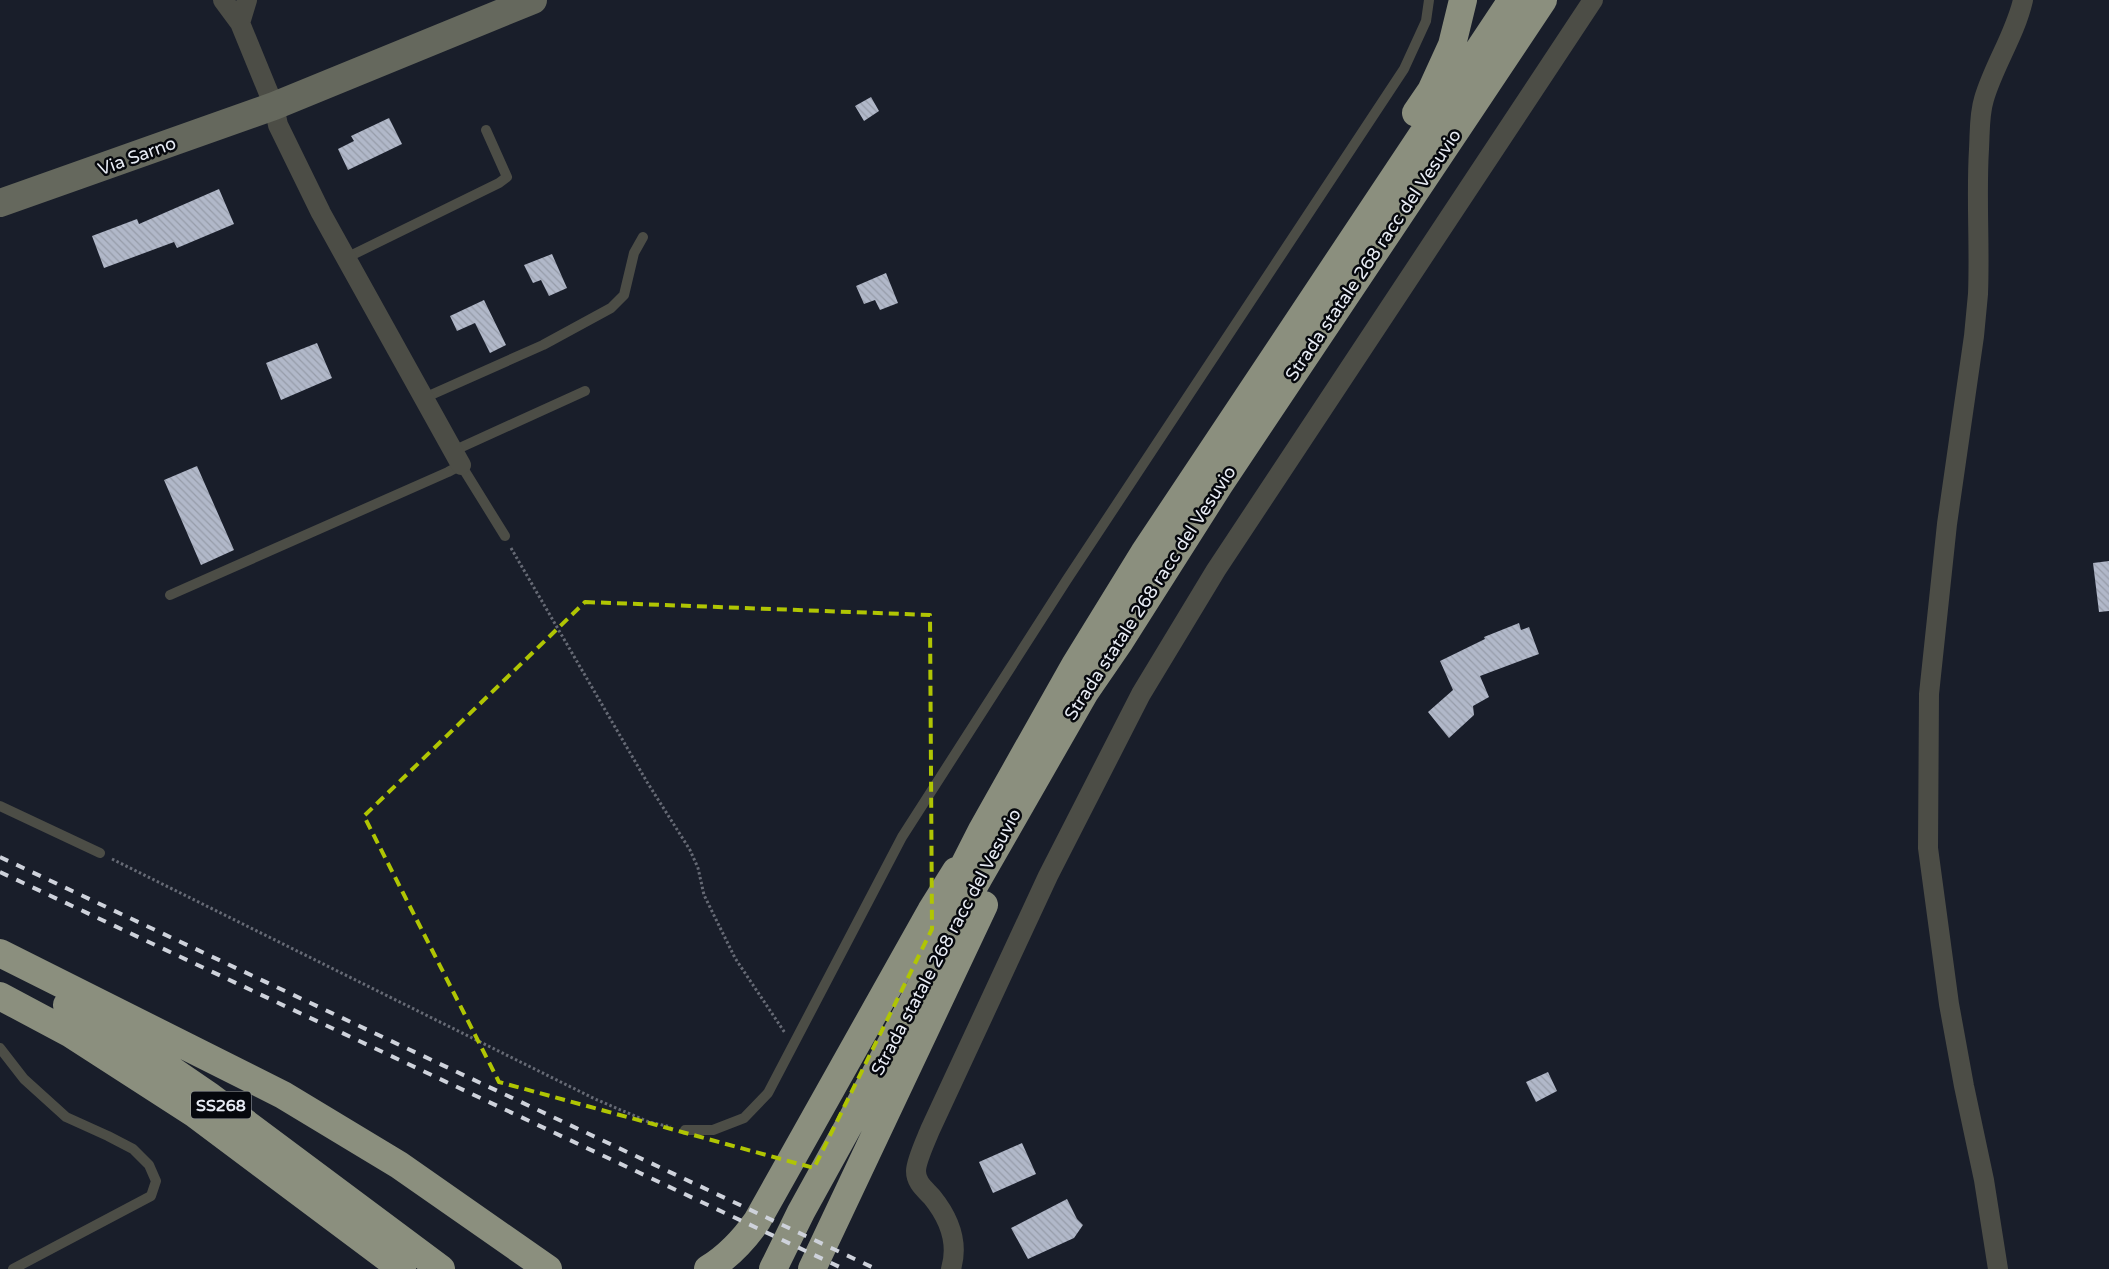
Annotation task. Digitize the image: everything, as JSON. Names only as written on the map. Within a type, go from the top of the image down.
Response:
[{"type":"highway","points":[[1315,294],[1351,222],[1431,91],[1452,45],[1463,0]]},
{"type":"highway","name":"Strada statale 268 racc del Vesuvio","points":[[801,1212],[838,1120],[982,830],[1075,665],[1144,553],[1512,0]]},
{"type":"highway","name":"Strada statale 268 racc del Vesuvio","points":[[773,1269],[940,948],[1085,692],[1120,641],[1219,485],[1543,0]]},
{"type":"highway","points":[[812,1269],[1006,858],[1120,641]]},
{"type":"highway","points":[[708,1269],[720,1262],[741,1244],[762,1214],[931,911],[982,830]]},
{"type":"highway","points":[[0,953],[283,1094],[399,1165],[548,1269]]},
{"type":"highway","name":"SS268","points":[[0,969],[138,1047],[208,1095],[441,1269]]},
{"type":"highway","name":"SS268","points":[[0,996],[71,1034],[195,1114],[402,1269]]},
{"type":"street","points":[[223,0],[240,23],[274,106],[278,125],[321,213],[457,458]]},
{"type":"street","points":[[240,23],[247,0]]},
{"type":"street","name":"Via Sarno","points":[[0,204],[274,106],[533,0]]},
{"type":"street","points":[[951,1269],[955,1244],[949,1224],[932,1198],[919,1184],[916,1170],[930,1130],[1052,868],[1141,694],[1216,570],[1593,0]]},
{"type":"street","points":[[1998,1269],[1984,1180],[1949,1004],[1933,896],[1928,848],[1929,694],[1939,594],[1978,294],[1980,250],[1976,188],[1980,120],[1984,100],[2008,44],[2023,0]]},
{"type":"lane","points":[[685,1130],[713,1130],[744,1118],[768,1094],[902,837],[1109,515],[1404,70],[1426,21],[1429,0]]},
{"type":"lane","points":[[346,258],[499,183],[507,176],[486,130]]},
{"type":"lane","points":[[424,398],[543,345],[611,308],[624,295],[634,253],[643,237]]},
{"type":"lane","points":[[170,595],[457,458],[585,391]]},
{"type":"lane","points":[[457,458],[505,536]]},
{"type":"lane","points":[[0,806],[100,853]]},
{"type":"lane","points":[[0,1048],[24,1079],[66,1118],[108,1136],[133,1150],[149,1165],[156,1181],[152,1196],[13,1269]]},
{"type":"path","points":[[505,536],[647,782],[690,850],[698,868],[704,895],[735,958],[794,1044]]},
{"type":"path","points":[[100,853],[595,1099],[649,1122],[685,1130]]},
{"type":"highlighted area","points":[[585,602],[930,615],[932,929],[814,1168],[499,1082],[364,816]]},
{"type":"building","points":[[871,97],[879,111],[864,121],[855,106]]},
{"type":"building","points":[[389,118],[402,144],[348,170],[338,149],[354,141],[351,136]]},
{"type":"building","points":[[219,189],[234,224],[177,248],[174,242],[104,268],[92,236],[137,219],[139,224]]},
{"type":"building","points":[[552,254],[567,288],[549,296],[541,280],[533,283],[524,265]]},
{"type":"building","points":[[886,273],[898,303],[880,310],[875,300],[864,304],[856,286]]},
{"type":"building","points":[[484,300],[506,345],[490,353],[475,323],[457,331],[450,316]]},
{"type":"building","points":[[317,343],[332,378],[281,400],[266,363]]},
{"type":"building","points":[[197,466],[234,550],[201,565],[164,480]]},
{"type":"building","points":[[2109,561],[2109,611],[2099,612],[2093,563]]},
{"type":"building","points":[[1519,623],[1521,630],[1529,627],[1539,654],[1480,676],[1489,697],[1473,706],[1474,715],[1449,738],[1428,712],[1453,690],[1440,661],[1485,639],[1484,637]]},
{"type":"building","points":[[1548,1072],[1557,1091],[1536,1102],[1526,1082]]},
{"type":"building","points":[[1022,1143],[1036,1174],[993,1193],[979,1162]]},
{"type":"building","points":[[1067,1199],[1077,1219],[1083,1225],[1074,1238],[1028,1259],[1011,1228]]},
{"type":"railway","points":[[0,857],[876,1269]]},
{"type":"railway","points":[[0,872],[844,1269]]}]
